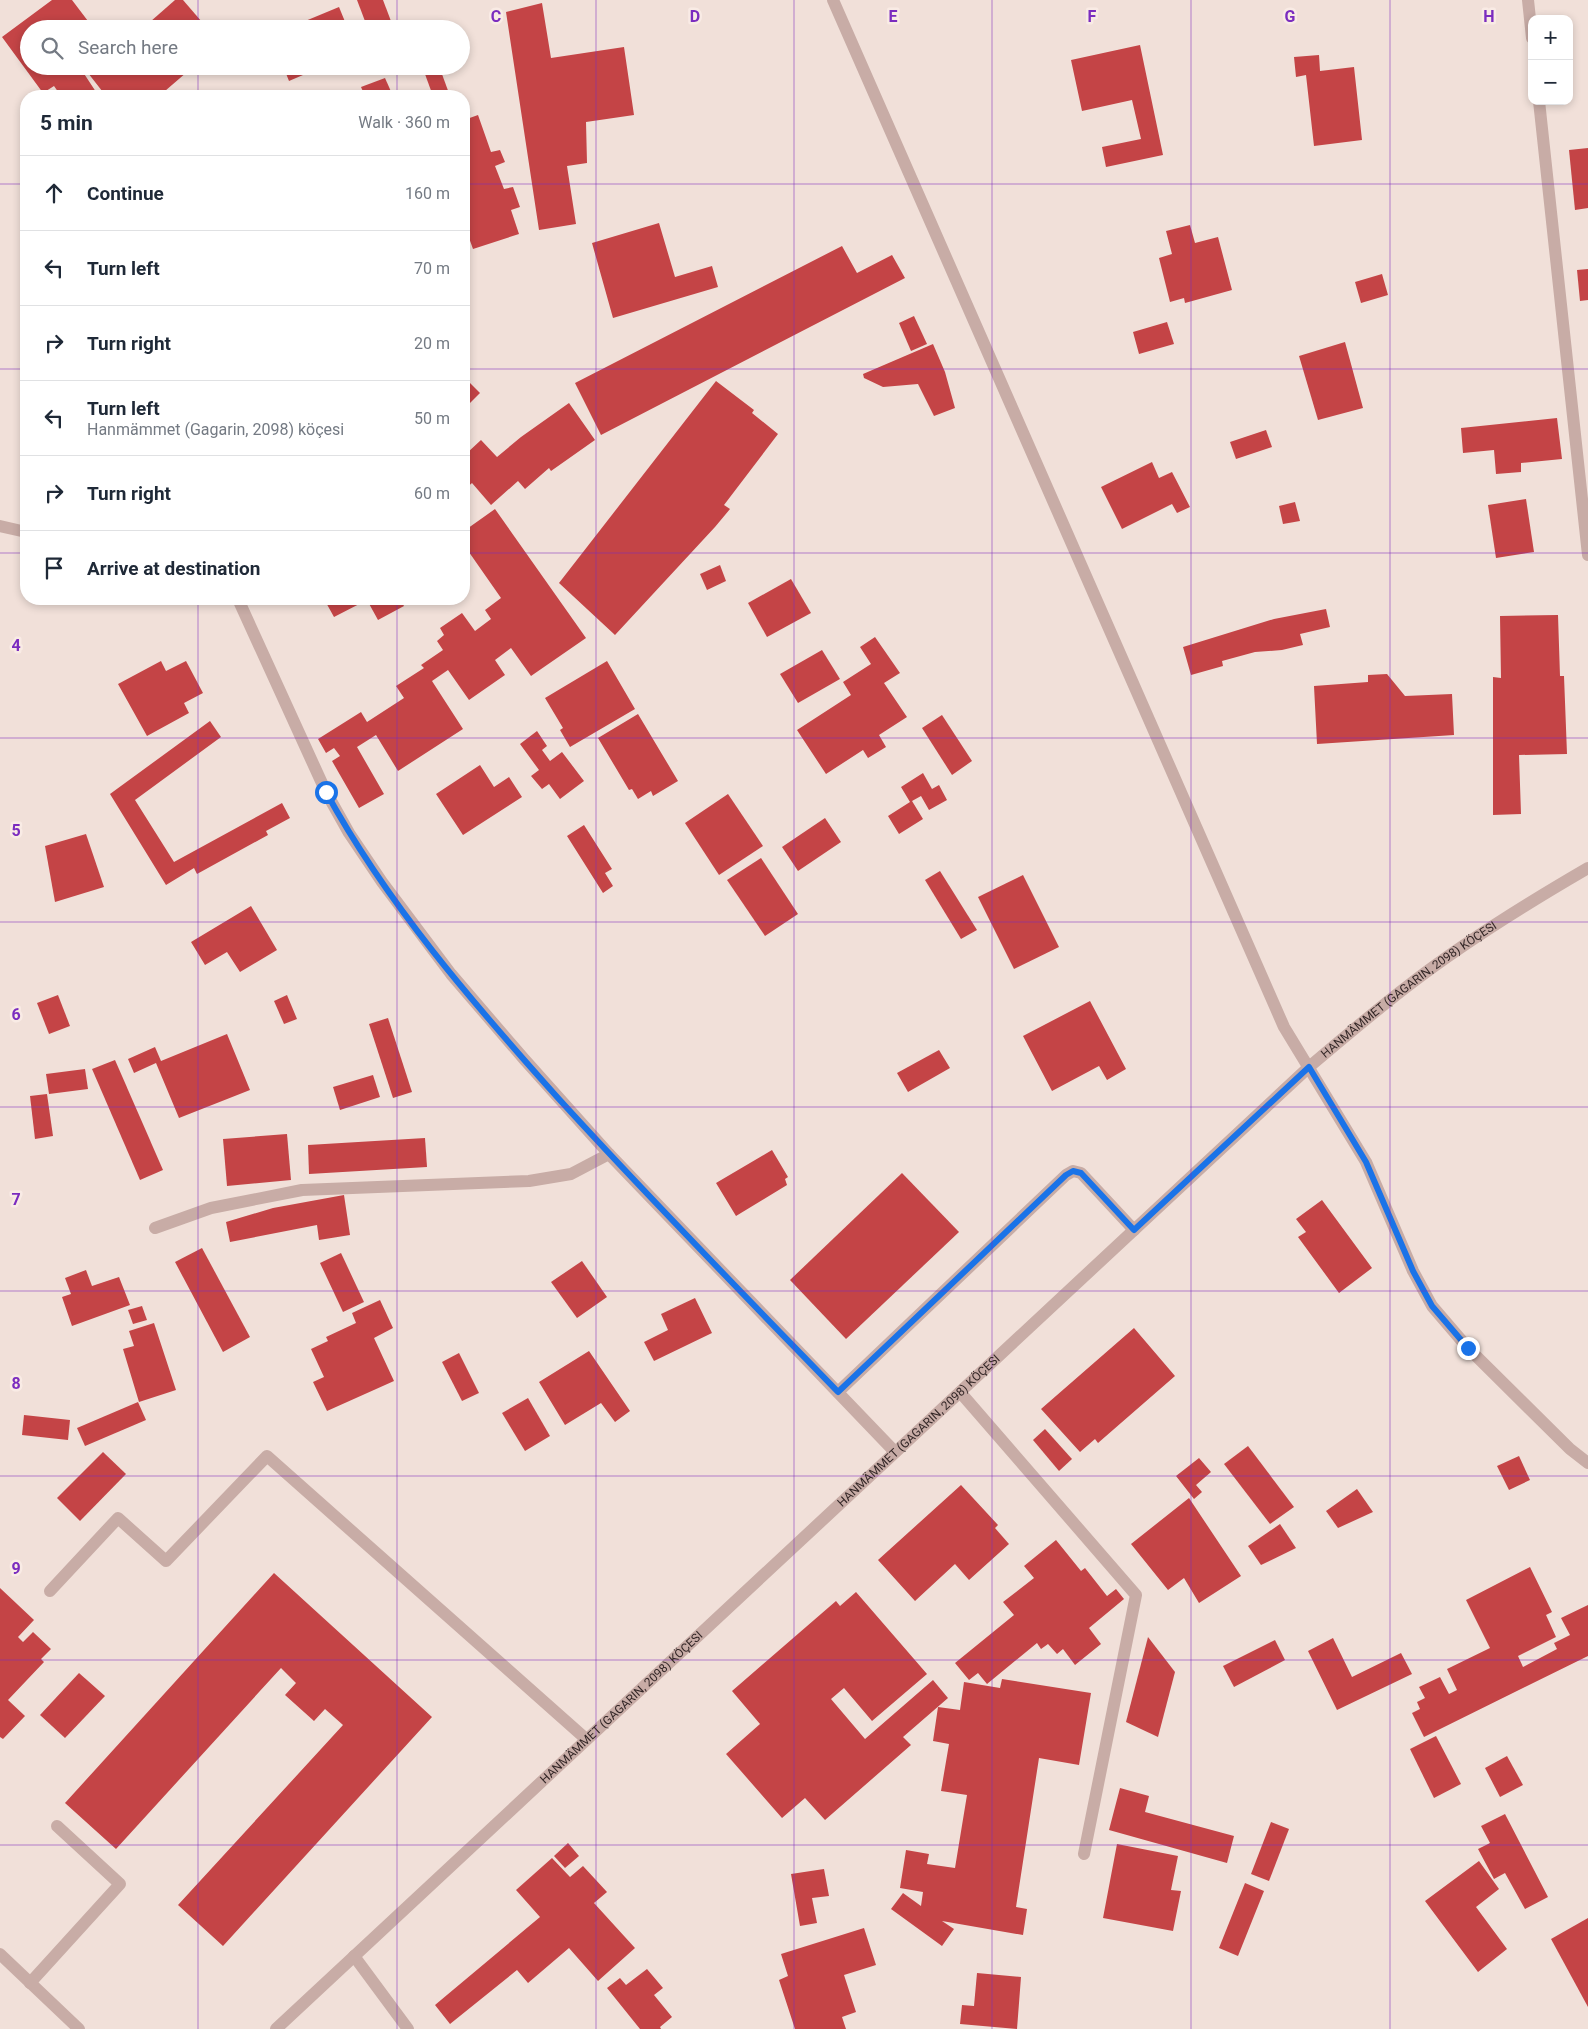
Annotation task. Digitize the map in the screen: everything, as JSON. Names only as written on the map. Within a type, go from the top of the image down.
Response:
[{"type":"street","points":[[833,0],[1284,1027],[1366,1162],[1413,1271],[1432,1306],[1468,1348],[1570,1449],[1588,1463]]},
{"type":"street","points":[[1528,0],[1530,15]]},
{"type":"street","points":[[1539,105],[1588,555]]},
{"type":"street","points":[[0,526],[20,531]]},
{"type":"street","points":[[241,605],[326,792],[348,833],[451,974],[609,1154],[895,1452]]},
{"type":"street","name":"HANMÄMMET (GAGARIN, 2098) KÖÇESI","points":[[276,2029],[1309,1067],[1409,985],[1528,902],[1588,868]]},
{"type":"street","points":[[155,1228],[211,1208],[302,1190],[529,1181],[571,1174],[609,1154]]},
{"type":"street","points":[[838,1392],[1066,1175],[1073,1171],[1081,1173],[1134,1230]]},
{"type":"street","points":[[960,1392],[1136,1595],[1084,1854]]},
{"type":"street","points":[[50,1591],[118,1518],[166,1561],[267,1456],[586,1739]]},
{"type":"street","points":[[30,1982],[120,1884],[57,1826]]},
{"type":"street","points":[[0,1954],[79,2029]]},
{"type":"street","points":[[354,1956],[408,2029]]},
{"type":"building","points":[[52,0],[72,0],[87,20],[25,20]]},
{"type":"building","points":[[175,0],[183,0],[200,20],[152,20]]},
{"type":"building","points":[[357,0],[383,0],[391,20],[365,20]]},
{"type":"building","points":[[542,3],[551,58],[624,47],[634,115],[586,122],[587,163],[567,166],[576,224],[539,230],[506,12]]},
{"type":"building","points":[[339,7],[344,20],[308,20]]},
{"type":"building","points":[[20,24],[20,62],[2,37]]},
{"type":"building","points":[[1140,45],[1163,155],[1106,167],[1102,147],[1141,139],[1132,100],[1082,111],[1071,60]]},
{"type":"building","points":[[1319,55],[1320,71],[1354,67],[1362,140],[1314,146],[1306,75],[1296,77],[1294,57]]},
{"type":"building","points":[[30,75],[85,75],[95,90],[57,90],[54,86],[48,90],[41,90]]},
{"type":"building","points":[[90,75],[184,75],[166,90],[101,90]]},
{"type":"building","points":[[287,75],[303,75],[289,81]]},
{"type":"building","points":[[425,75],[442,75],[448,90],[431,90]]},
{"type":"building","points":[[385,78],[390,90],[362,90],[361,87]]},
{"type":"building","points":[[478,115],[491,152],[500,150],[505,162],[495,166],[504,189],[513,187],[520,207],[511,210],[519,234],[473,249],[470,241],[470,118]]},
{"type":"building","points":[[1588,148],[1588,208],[1575,210],[1569,150]]},
{"type":"building","points":[[659,223],[675,277],[712,266],[718,287],[613,318],[592,243]]},
{"type":"building","points":[[1190,225],[1195,243],[1218,237],[1232,290],[1185,303],[1184,298],[1170,302],[1159,258],[1172,254],[1166,231]]},
{"type":"building","points":[[842,246],[857,273],[892,255],[905,278],[601,435],[575,383]]},
{"type":"building","points":[[1588,269],[1588,300],[1580,301],[1577,270]]},
{"type":"building","points":[[1382,274],[1388,295],[1361,303],[1355,282]]},
{"type":"building","points":[[914,316],[927,344],[911,351],[899,323]]},
{"type":"building","points":[[1167,322],[1174,344],[1139,354],[1133,332]]},
{"type":"building","points":[[1345,342],[1363,408],[1318,420],[1299,356]]},
{"type":"building","points":[[933,344],[945,372],[955,408],[934,416],[918,384],[883,387],[864,378],[863,374]]},
{"type":"building","points":[[716,381],[754,410],[752,413],[778,434],[724,505],[730,509],[615,635],[559,583]]},
{"type":"building","points":[[470,383],[480,393],[470,403]]},
{"type":"building","points":[[569,403],[595,440],[551,471],[549,468],[525,489],[518,481],[491,505],[472,483],[470,485],[470,450],[481,440],[497,457],[521,437]]},
{"type":"building","points":[[1557,418],[1562,459],[1521,463],[1521,472],[1496,474],[1494,450],[1463,453],[1461,428]]},
{"type":"building","points":[[1266,430],[1272,447],[1236,459],[1230,442]]},
{"type":"building","points":[[1152,462],[1159,478],[1172,472],[1190,507],[1177,513],[1172,504],[1122,529],[1101,487]]},
{"type":"building","points":[[1526,499],[1534,552],[1496,558],[1488,505]]},
{"type":"building","points":[[1295,502],[1300,521],[1283,524],[1279,506]]},
{"type":"building","points":[[495,509],[586,638],[531,676],[511,648],[495,660],[505,675],[469,700],[448,670],[432,681],[463,729],[398,771],[376,735],[357,747],[384,794],[359,808],[332,761],[340,756],[334,748],[326,753],[318,739],[361,712],[367,722],[404,698],[396,686],[424,668],[421,665],[443,650],[437,641],[444,635],[440,628],[462,613],[475,631],[491,619],[485,610],[501,598],[470,554],[470,527]]},
{"type":"building","points":[[720,565],[726,581],[707,590],[700,574]]},
{"type":"building","points":[[791,579],[811,613],[767,637],[748,603]]},
{"type":"building","points":[[327,605],[357,605],[334,617]]},
{"type":"building","points":[[370,605],[404,606],[378,620]]},
{"type":"building","points":[[1326,609],[1330,627],[1300,634],[1303,645],[1282,650],[1255,652],[1222,661],[1223,666],[1191,675],[1183,647],[1274,619]]},
{"type":"building","points":[[1558,615],[1560,676],[1564,676],[1567,754],[1519,755],[1521,814],[1493,815],[1493,677],[1501,678],[1500,616]]},
{"type":"building","points":[[875,637],[900,673],[884,683],[907,717],[879,735],[886,747],[868,758],[863,750],[826,774],[797,730],[851,695],[843,682],[871,664],[860,647]]},
{"type":"building","points":[[822,650],[840,679],[798,703],[780,674]]},
{"type":"building","points":[[161,661],[166,671],[186,661],[203,693],[184,703],[189,713],[147,736],[118,684]]},
{"type":"building","points":[[607,661],[635,709],[570,747],[560,730],[563,728],[545,698]]},
{"type":"building","points":[[1387,674],[1405,696],[1452,694],[1454,735],[1317,744],[1314,686],[1368,682],[1368,675]]},
{"type":"building","points":[[638,714],[678,781],[653,796],[651,791],[638,799],[632,789],[629,790],[598,738]]},
{"type":"building","points":[[942,715],[972,761],[952,775],[922,728]]},
{"type":"building","points":[[210,721],[221,737],[135,800],[174,862],[282,803],[290,818],[266,831],[268,835],[197,874],[194,868],[166,885],[110,794]]},
{"type":"building","points":[[537,731],[547,746],[542,750],[550,761],[562,752],[584,781],[560,799],[549,784],[542,789],[531,776],[539,770],[520,744]]},
{"type":"building","points":[[480,765],[494,787],[509,777],[522,797],[463,835],[436,794]]},
{"type":"building","points":[[923,773],[932,789],[939,785],[947,800],[929,810],[921,796],[912,801],[923,819],[899,834],[888,816],[910,802],[901,787]]},
{"type":"building","points":[[728,794],[763,846],[719,875],[685,823]]},
{"type":"building","points":[[825,818],[841,842],[798,871],[782,847]]},
{"type":"building","points":[[584,825],[612,869],[605,873],[613,886],[603,893],[567,836]]},
{"type":"building","points":[[86,834],[104,887],[55,902],[45,846]]},
{"type":"building","points":[[761,858],[798,914],[765,936],[727,880]]},
{"type":"building","points":[[940,871],[977,930],[961,939],[925,880]]},
{"type":"building","points":[[1023,875],[1059,947],[1014,969],[978,897]]},
{"type":"building","points":[[251,906],[277,950],[240,972],[227,952],[205,965],[191,942]]},
{"type":"building","points":[[58,995],[70,1026],[49,1034],[37,1003]]},
{"type":"building","points":[[287,995],[297,1019],[284,1024],[274,1001]]},
{"type":"building","points":[[1090,1001],[1126,1069],[1107,1080],[1099,1066],[1052,1091],[1023,1036]]},
{"type":"building","points":[[388,1018],[412,1092],[393,1098],[369,1024]]},
{"type":"building","points":[[227,1034],[250,1090],[179,1118],[156,1063],[134,1073],[128,1059],[155,1047],[161,1061]]},
{"type":"building","points":[[939,1050],[950,1068],[908,1092],[897,1073]]},
{"type":"building","points":[[115,1060],[163,1170],[140,1180],[92,1069]]},
{"type":"building","points":[[85,1069],[88,1089],[49,1094],[46,1074]]},
{"type":"building","points":[[373,1075],[380,1097],[340,1110],[333,1087]]},
{"type":"building","points":[[47,1094],[53,1136],[35,1139],[30,1096]]},
{"type":"building","points":[[287,1134],[291,1180],[227,1186],[223,1139]]},
{"type":"building","points":[[425,1138],[427,1167],[309,1174],[308,1145]]},
{"type":"building","points":[[772,1150],[788,1177],[785,1179],[787,1185],[736,1216],[716,1183]]},
{"type":"building","points":[[902,1173],[959,1232],[846,1339],[790,1280]]},
{"type":"building","points":[[344,1195],[350,1235],[319,1240],[317,1225],[230,1242],[226,1222],[273,1208]]},
{"type":"building","points":[[1322,1200],[1372,1268],[1339,1293],[1298,1237],[1306,1232],[1296,1219]]},
{"type":"building","points":[[202,1248],[250,1337],[223,1352],[175,1262]]},
{"type":"building","points":[[341,1253],[364,1302],[343,1312],[320,1263]]},
{"type":"building","points":[[582,1261],[607,1297],[577,1318],[551,1282]]},
{"type":"building","points":[[86,1270],[92,1286],[119,1277],[130,1305],[72,1326],[62,1297],[71,1294],[65,1278]]},
{"type":"building","points":[[695,1298],[712,1333],[654,1361],[644,1342],[668,1330],[661,1314]]},
{"type":"building","points":[[380,1300],[393,1328],[374,1338],[394,1381],[327,1411],[313,1382],[324,1377],[311,1349],[328,1341],[326,1337],[356,1323],[352,1313]]},
{"type":"building","points":[[142,1306],[147,1320],[133,1324],[128,1310]]},
{"type":"building","points":[[154,1323],[176,1390],[139,1402],[123,1349],[134,1346],[129,1331]]},
{"type":"building","points":[[1134,1328],[1175,1376],[1098,1443],[1095,1439],[1080,1452],[1041,1409]]},
{"type":"building","points":[[589,1351],[630,1411],[615,1422],[601,1403],[565,1425],[539,1382]]},
{"type":"building","points":[[459,1353],[479,1393],[462,1401],[442,1362]]},
{"type":"building","points":[[528,1398],[550,1436],[525,1451],[502,1413]]},
{"type":"building","points":[[138,1402],[146,1420],[85,1446],[77,1428]]},
{"type":"building","points":[[24,1415],[70,1420],[68,1440],[22,1435]]},
{"type":"building","points":[[1045,1429],[1072,1459],[1059,1471],[1033,1440]]},
{"type":"building","points":[[1248,1446],[1294,1507],[1270,1524],[1224,1464]]},
{"type":"building","points":[[103,1452],[126,1474],[80,1521],[57,1498]]},
{"type":"building","points":[[1519,1456],[1530,1480],[1509,1490],[1497,1466]]},
{"type":"building","points":[[1199,1458],[1211,1472],[1196,1485],[1202,1492],[1194,1499],[1176,1476]]},
{"type":"building","points":[[961,1485],[998,1525],[995,1528],[1009,1544],[969,1580],[955,1564],[915,1601],[878,1560]]},
{"type":"building","points":[[1357,1489],[1373,1512],[1338,1528],[1326,1511]]},
{"type":"building","points":[[1189,1498],[1241,1576],[1199,1603],[1184,1578],[1168,1590],[1131,1544]]},
{"type":"building","points":[[1280,1524],[1296,1548],[1261,1565],[1248,1546]]},
{"type":"building","points":[[1056,1540],[1081,1571],[1085,1568],[1107,1596],[1116,1589],[1124,1599],[1089,1628],[1101,1644],[1075,1665],[1063,1649],[1057,1654],[1048,1644],[1041,1649],[1037,1643],[987,1684],[978,1673],[969,1680],[955,1663],[1014,1615],[1003,1602],[1034,1578],[1024,1566]]},
{"type":"building","points":[[1530,1567],[1552,1612],[1546,1615],[1556,1637],[1518,1656],[1523,1667],[1557,1649],[1554,1643],[1570,1635],[1561,1618],[1588,1605],[1588,1656],[1424,1737],[1412,1713],[1420,1709],[1417,1702],[1425,1698],[1419,1687],[1440,1677],[1449,1694],[1457,1690],[1447,1669],[1490,1648],[1466,1600]]},
{"type":"building","points":[[274,1573],[432,1717],[223,1946],[178,1905],[343,1725],[325,1709],[314,1721],[285,1695],[296,1683],[281,1668],[116,1849],[65,1803]]},
{"type":"building","points":[[0,1588],[34,1620],[18,1637],[23,1642],[33,1632],[51,1649],[41,1659],[44,1662],[8,1700],[25,1716],[3,1739],[0,1737]]},
{"type":"building","points":[[856,1592],[927,1674],[872,1721],[844,1688],[831,1699],[865,1739],[933,1680],[948,1698],[903,1737],[911,1745],[825,1820],[805,1798],[782,1818],[726,1754],[760,1724],[732,1691],[836,1601],[840,1606]]},
{"type":"building","points":[[1148,1637],[1175,1672],[1158,1737],[1126,1722]]},
{"type":"building","points":[[1333,1638],[1352,1677],[1401,1653],[1412,1674],[1337,1710],[1308,1651]]},
{"type":"building","points":[[1275,1640],[1285,1660],[1234,1687],[1223,1666]]},
{"type":"building","points":[[79,1673],[105,1696],[65,1738],[40,1715]]},
{"type":"building","points":[[1002,1679],[1091,1693],[1079,1765],[1039,1758],[1016,1907],[1027,1909],[1023,1935],[942,1921],[954,1929],[942,1946],[891,1909],[903,1893],[921,1906],[923,1892],[900,1888],[906,1850],[929,1854],[927,1864],[955,1868],[967,1795],[941,1791],[949,1744],[933,1741],[938,1707],[960,1710],[964,1682],[1000,1688]]},
{"type":"building","points":[[1436,1736],[1461,1784],[1434,1798],[1410,1749]]},
{"type":"building","points":[[1507,1756],[1523,1785],[1500,1797],[1485,1768]]},
{"type":"building","points":[[1120,1788],[1149,1796],[1145,1812],[1234,1836],[1227,1863],[1109,1830]]},
{"type":"building","points":[[1505,1814],[1548,1897],[1525,1909],[1505,1873],[1494,1879],[1478,1849],[1490,1843],[1481,1826]]},
{"type":"building","points":[[1271,1822],[1289,1829],[1269,1881],[1251,1874]]},
{"type":"building","points":[[568,1843],[579,1856],[565,1868],[554,1856]]},
{"type":"building","points":[[1117,1844],[1178,1856],[1171,1890],[1181,1891],[1173,1931],[1103,1918]]},
{"type":"building","points":[[552,1858],[570,1877],[583,1866],[607,1892],[594,1903],[635,1948],[598,1981],[569,1948],[528,1983],[517,1970],[450,2024],[435,2005],[540,1917],[516,1890]]},
{"type":"building","points":[[1479,1861],[1499,1889],[1476,1907],[1507,1949],[1478,1972],[1425,1901]]},
{"type":"building","points":[[824,1869],[829,1896],[812,1898],[817,1923],[800,1926],[791,1874]]},
{"type":"building","points":[[1245,1883],[1264,1891],[1238,1956],[1219,1948]]},
{"type":"building","points":[[1588,1918],[1588,2007],[1551,1939]]},
{"type":"building","points":[[864,1928],[876,1965],[844,1975],[856,2012],[842,2017],[846,2029],[795,2029],[779,1980],[788,1976],[781,1954]]},
{"type":"building","points":[[647,1969],[663,1988],[654,1995],[672,2017],[660,2027],[661,2029],[640,2029],[607,1988],[620,1978],[626,1985]]},
{"type":"building","points":[[977,1973],[1021,1977],[1017,2029],[960,2024],[962,2005],[974,2006]]},
{"type":"route","points":[[326,792],[348,833],[451,974],[609,1154],[838,1392],[1066,1175],[1073,1171],[1081,1173],[1134,1230],[1309,1067],[1366,1162],[1413,1271],[1432,1306],[1468,1348]]}]
